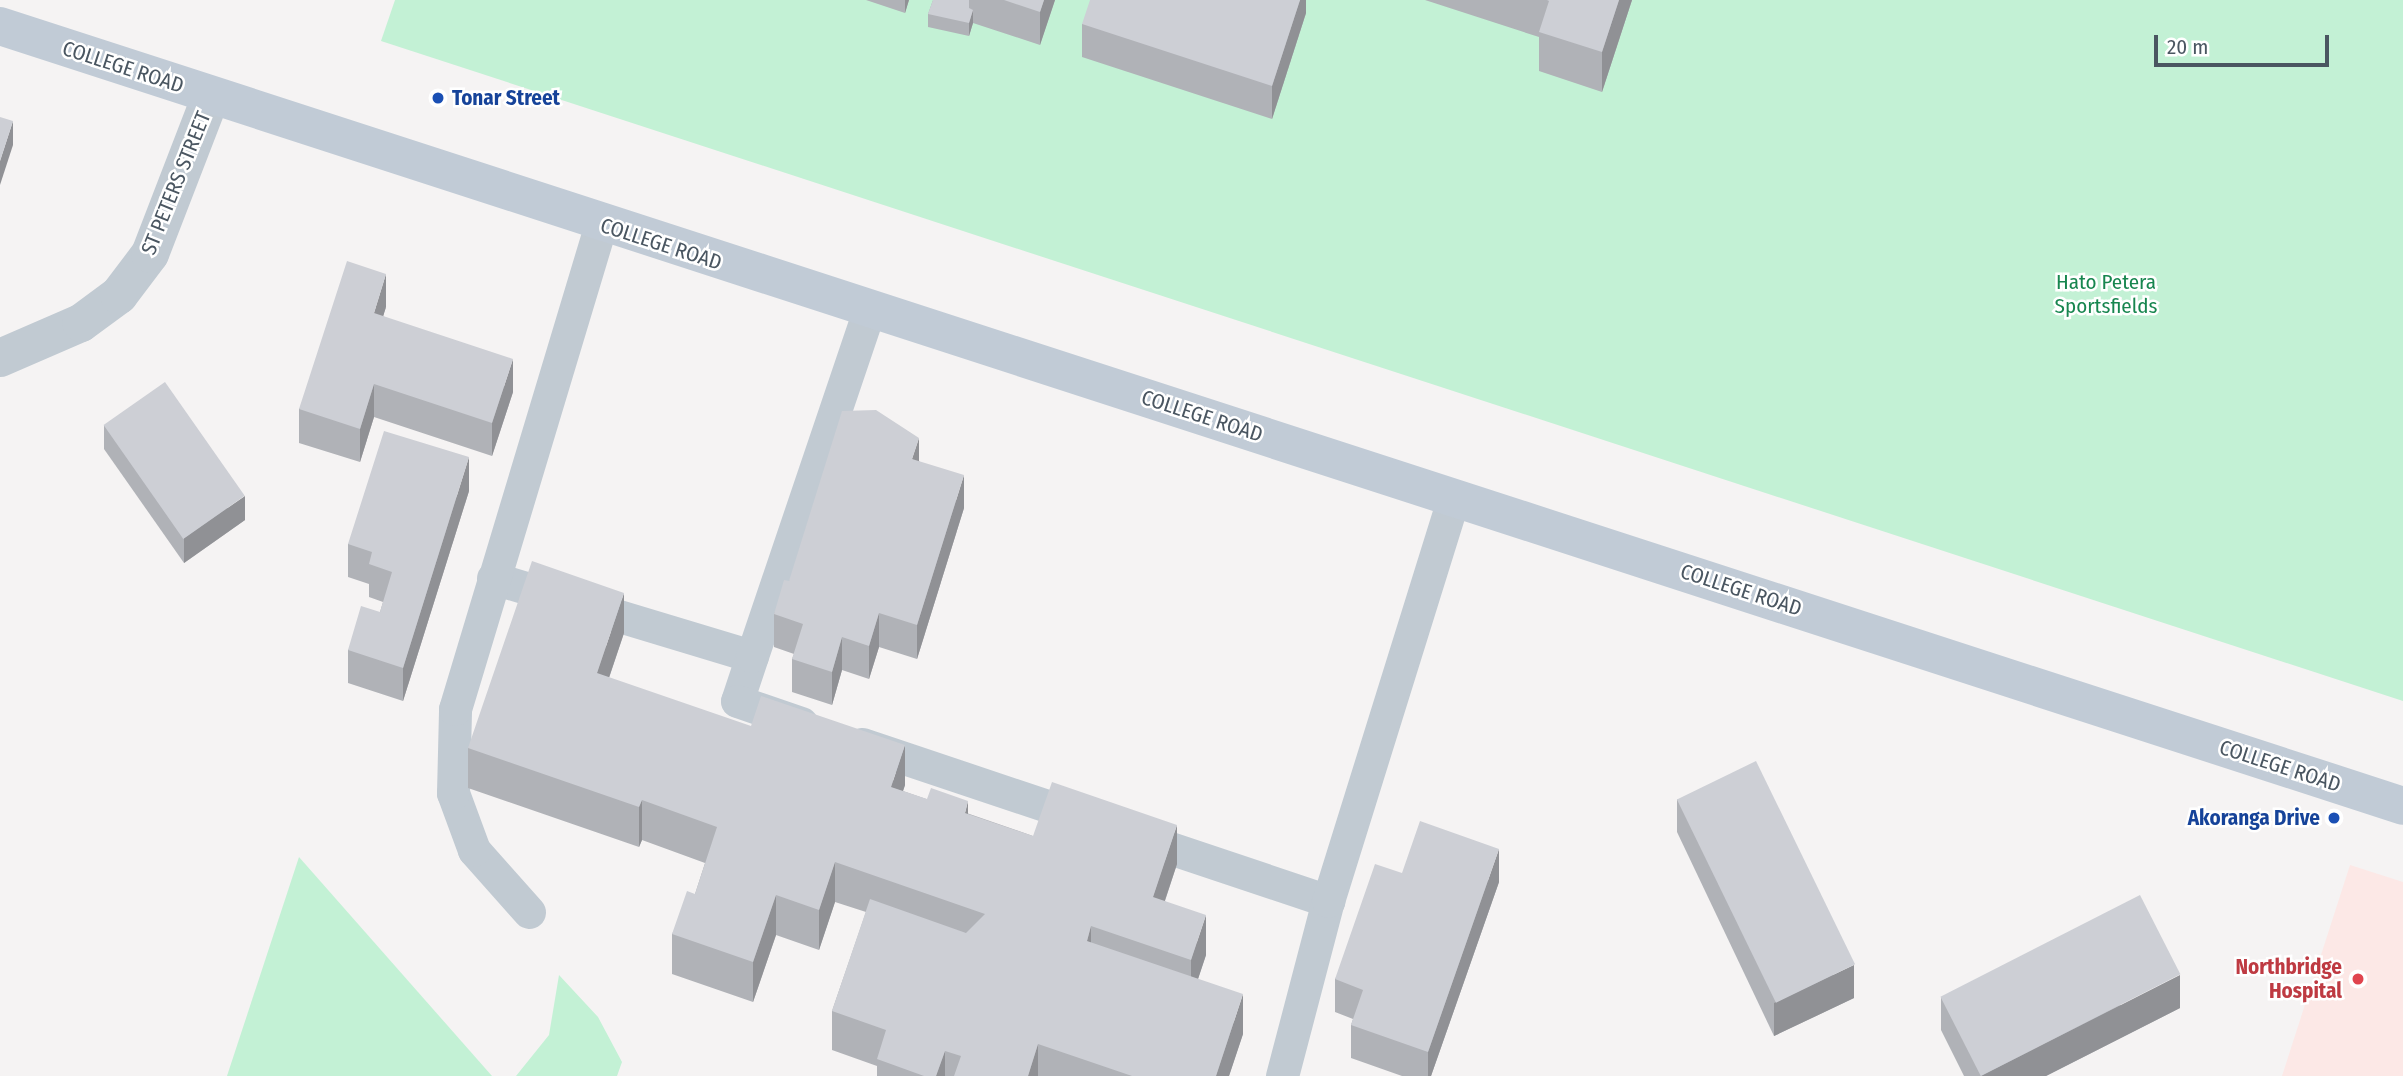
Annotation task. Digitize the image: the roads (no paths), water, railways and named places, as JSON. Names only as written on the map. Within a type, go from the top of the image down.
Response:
[{"type":"main road","name":"COLLEGE ROAD","points":[[0,26],[601,224],[1454,496],[2403,806]]},
{"type":"street","name":"ST PETERS STREET","points":[[0,358],[81,323],[119,295],[150,254],[211,96]]},
{"type":"lane","points":[[529,912],[474,850],[453,793],[455,709],[493,578],[543,426],[601,224]]},
{"type":"lane","points":[[869,310],[737,701],[1328,901]]},
{"type":"lane","points":[[1282,1076],[1328,901],[1454,496]]},
{"type":"lane","points":[[493,578],[752,656]]},
{"type":"place","name":"Tonar Street","points":[[438,98]]},
{"type":"place","name":"Akoranga Drive","points":[[2334,818]]},
{"type":"place","name":"Northbridge Hospital","points":[[2358,979]]},
{"type":"park label","name":"Hato Petera Sportsfields","points":[[2106,294]]}]
